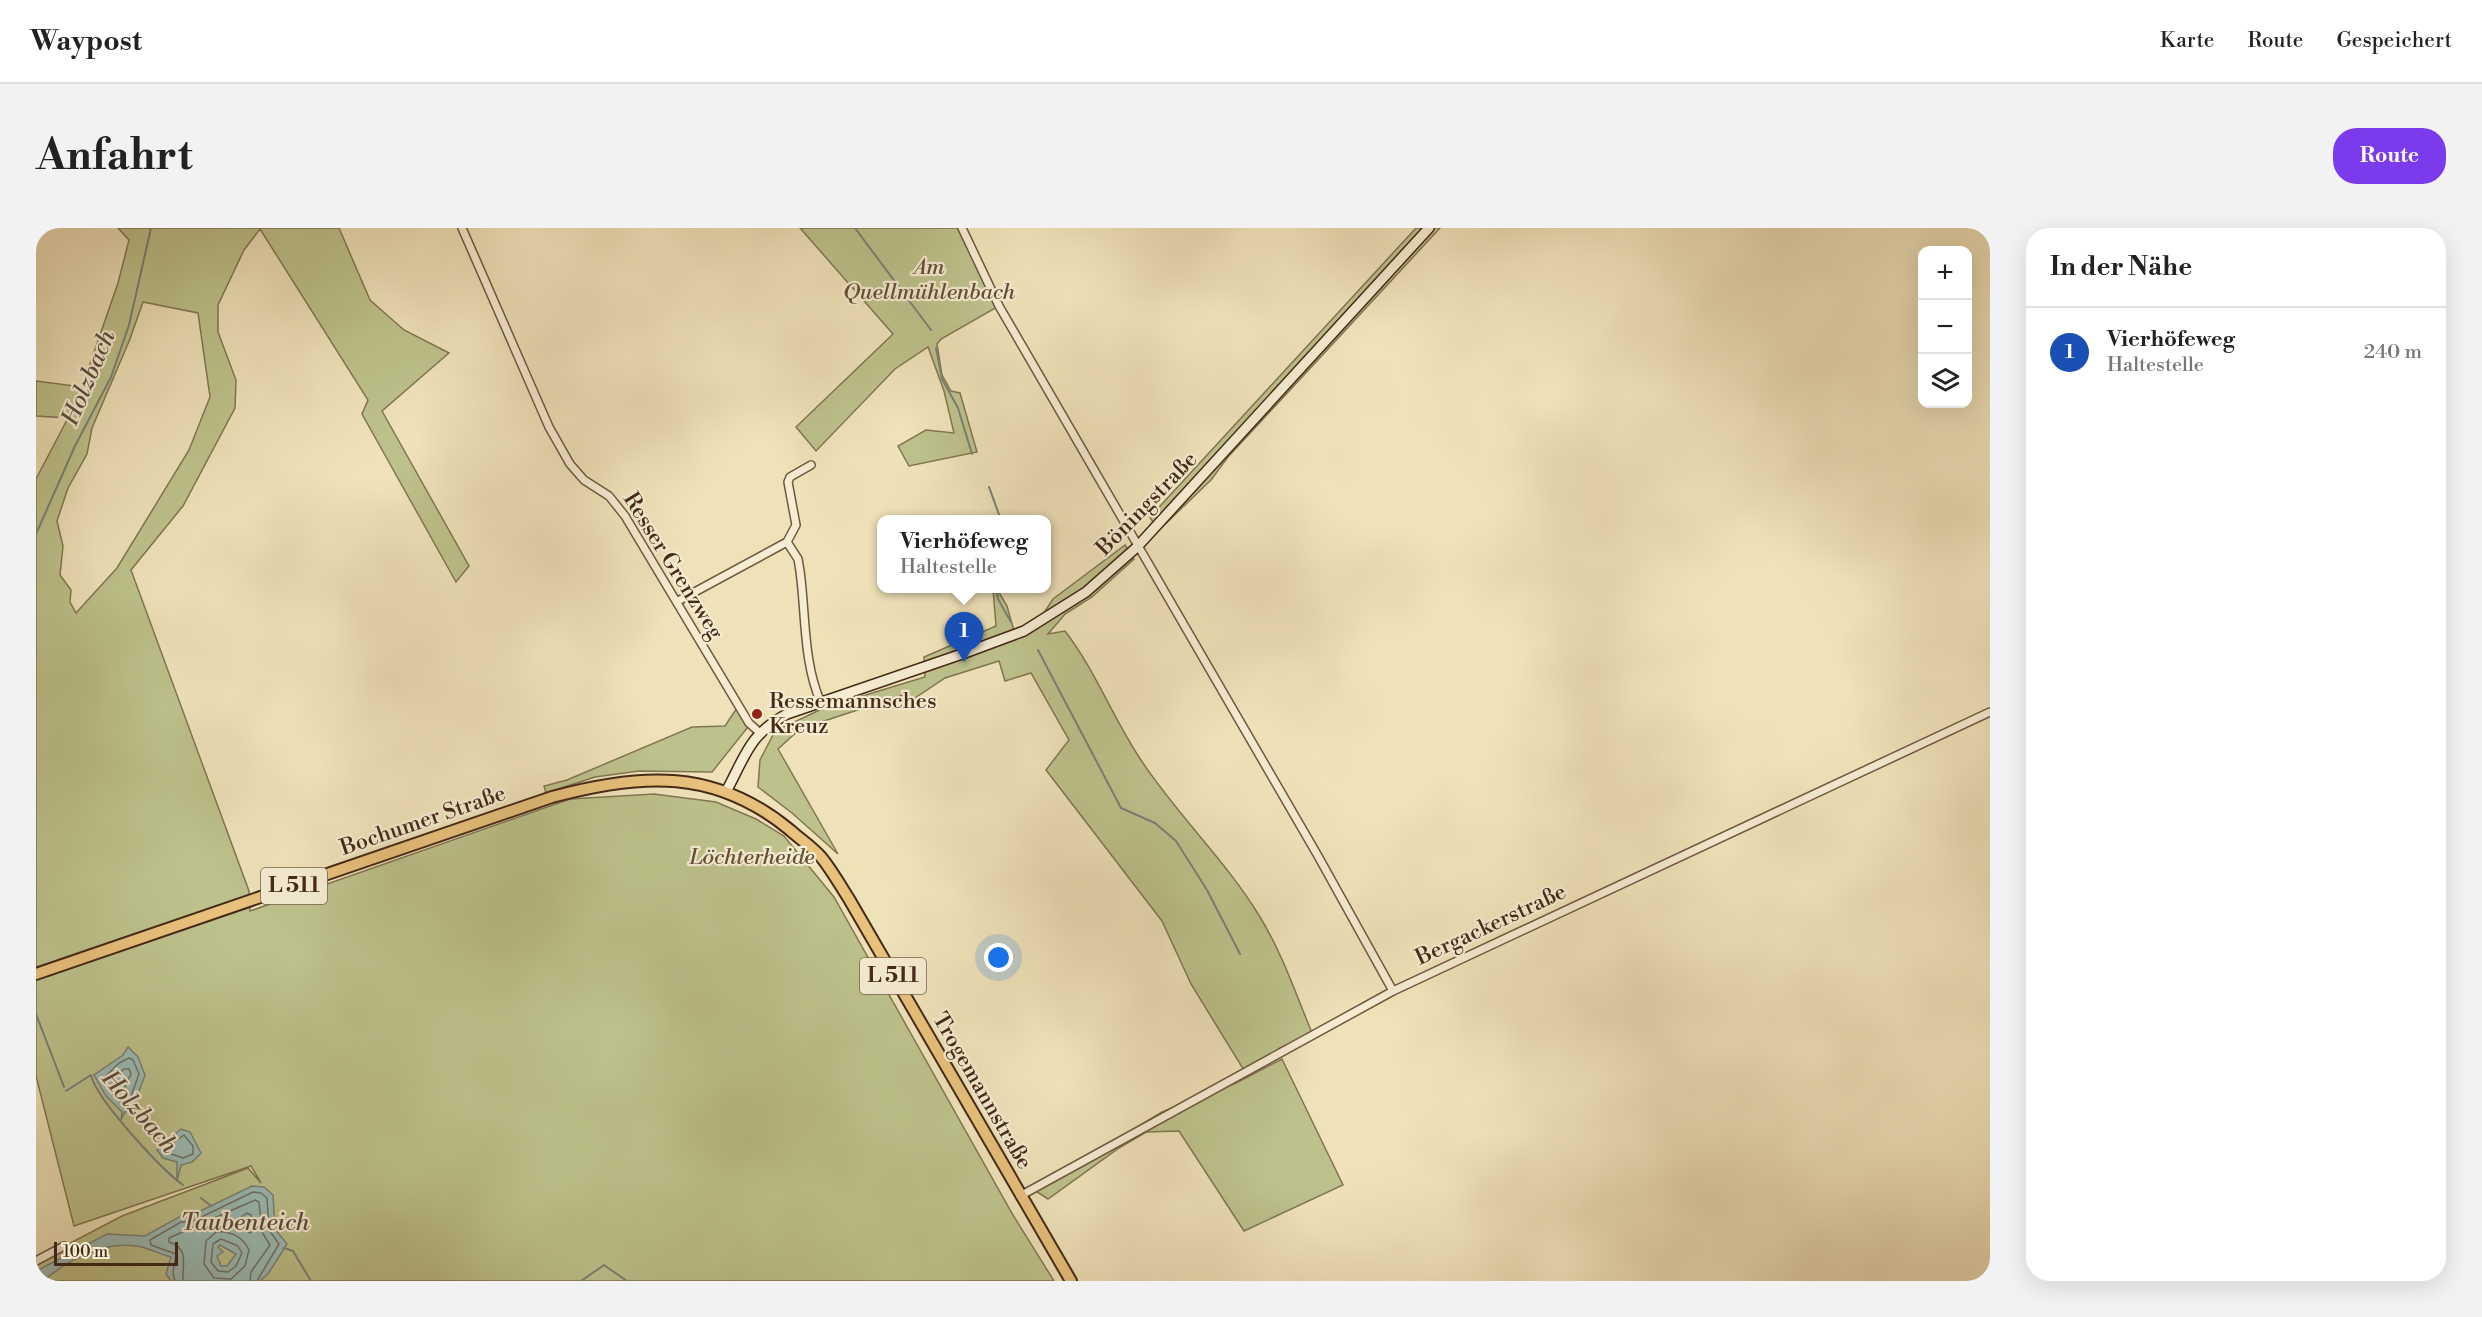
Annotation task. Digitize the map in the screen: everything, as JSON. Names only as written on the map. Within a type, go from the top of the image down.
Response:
[{"type":"main road","name":"Böningstraße","points":[[727,790],[759,732],[787,714],[1024,631],[1086,592],[1137,547],[1429,228]]},
{"type":"main road","name":"Bochumer Straße","points":[[36,974],[562,794],[619,782],[658,780],[727,790]]},
{"type":"main road","name":"Trogemannstraße","points":[[727,790],[776,818],[820,856],[849,898],[1020,1196]]},
{"type":"main road","name":"L 511","points":[[1020,1196],[1071,1281]]},
{"type":"street","name":"Resser Grenzweg","points":[[462,228],[544,416],[565,455],[584,480],[609,496],[625,516],[749,723],[759,732]]},
{"type":"street","points":[[962,228],[999,306],[1318,856],[1393,991]]},
{"type":"street","points":[[678,601],[787,542],[796,525],[788,482],[790,477],[811,465]]},
{"type":"street","points":[[787,542],[799,565],[809,662],[814,687],[821,703]]},
{"type":"street","name":"Bergackerstraße","points":[[1020,1196],[1393,991],[1990,712]]},
{"type":"street","points":[[36,1261],[64,1246]]},
{"type":"green space","name":"Löchterheide","points":[[118,228],[339,228],[370,300],[404,330],[449,353],[382,411],[469,566],[456,582],[362,414],[368,400],[260,229],[244,250],[218,305],[218,332],[236,380],[235,408],[183,506],[131,570],[249,891],[250,911],[570,799],[654,794],[716,802],[756,819],[784,836],[834,897],[1013,1215],[1054,1281],[36,1281],[36,1261],[122,1216],[248,1168],[261,1183],[251,1166],[74,1226],[36,1076],[36,479],[68,418],[36,416],[36,381],[82,387],[118,283],[129,240]],"holes":[[[143,302],[198,313],[210,397],[189,450],[117,568],[76,613],[70,602],[71,590],[60,575],[63,546],[57,521],[68,488],[87,454],[92,428],[130,339]]]},
{"type":"green space","name":"Am Quellmühlenbach","points":[[800,228],[962,228],[999,306],[941,339],[937,344],[942,375],[951,391],[960,393],[977,452],[909,466],[898,446],[926,430],[954,433],[944,391],[928,347],[895,369],[816,451],[796,427],[893,334]]},
{"type":"green space","points":[[1416,228],[1440,228],[1228,457],[1211,480],[1158,531],[1150,517]]},
{"type":"green space","points":[[1125,545],[1134,559],[1092,597],[1065,614],[1048,634],[1065,631],[1076,646],[1139,757],[1246,896],[1282,959],[1312,1033],[1280,1048],[1245,1072],[1191,984],[1162,921],[1046,770],[1069,740],[1031,673],[1005,681],[999,661],[945,678],[906,704],[903,695],[800,729],[778,749],[838,854],[792,813],[758,787],[760,760],[775,731],[826,707],[925,677],[924,657],[996,626],[993,593],[999,593],[1007,606],[1016,638],[1032,631],[1053,599]]},
{"type":"green space","points":[[737,708],[748,727],[712,772],[639,771],[595,777],[546,793],[544,786],[567,780],[692,727],[725,726]]},
{"type":"green space","points":[[1282,1059],[1343,1185],[1244,1231],[1179,1131],[1146,1132],[1119,1148],[1048,1199],[1034,1190],[1162,1112],[1236,1083]]},
{"type":"water","points":[[128,1047],[138,1057],[145,1075],[132,1110],[125,1112],[121,1120],[122,1112],[106,1096],[94,1075],[123,1055]]},
{"type":"water","points":[[181,1129],[190,1132],[201,1153],[192,1162],[181,1165],[177,1181],[177,1162],[163,1158],[157,1150]]},
{"type":"water","name":"Taubenteich","points":[[252,1186],[264,1187],[273,1195],[275,1229],[287,1244],[268,1274],[260,1281],[171,1281],[166,1274],[171,1257],[144,1248],[123,1245],[86,1254],[63,1266],[43,1281],[36,1281],[36,1271],[107,1234],[145,1236],[181,1216],[188,1217]],"holes":[[[220,1245],[236,1254],[227,1266],[221,1266],[217,1256],[223,1252],[218,1247]]]},
{"type":"waterway","name":"Holzbach","points":[[36,534],[75,446],[111,377],[129,325],[151,228]]},
{"type":"waterway","points":[[855,228],[931,330]]},
{"type":"waterway","points":[[936,348],[942,379],[958,408],[972,454]]},
{"type":"waterway","points":[[989,487],[999,515]]},
{"type":"waterway","points":[[997,593],[1011,622]]},
{"type":"waterway","points":[[1038,650],[1121,808],[1155,823],[1176,841],[1207,890],[1240,954]]},
{"type":"waterway","name":"Holzbach","points":[[36,1014],[64,1087]]},
{"type":"waterway","name":"Holzbach","points":[[66,1091],[91,1075],[95,1086],[117,1116],[146,1149],[183,1185]]},
{"type":"waterway","name":"Holzbach","points":[[201,1198],[211,1206]]},
{"type":"waterway","name":"Holzbach","points":[[284,1248],[293,1251],[311,1281]]},
{"type":"waterway","points":[[581,1281],[604,1265],[627,1281]]},
{"type":"place","name":"Vierhöfeweg","points":[[964,662]]},
{"type":"place","name":"Ressemannsches Kreuz","points":[[757,714]]}]
